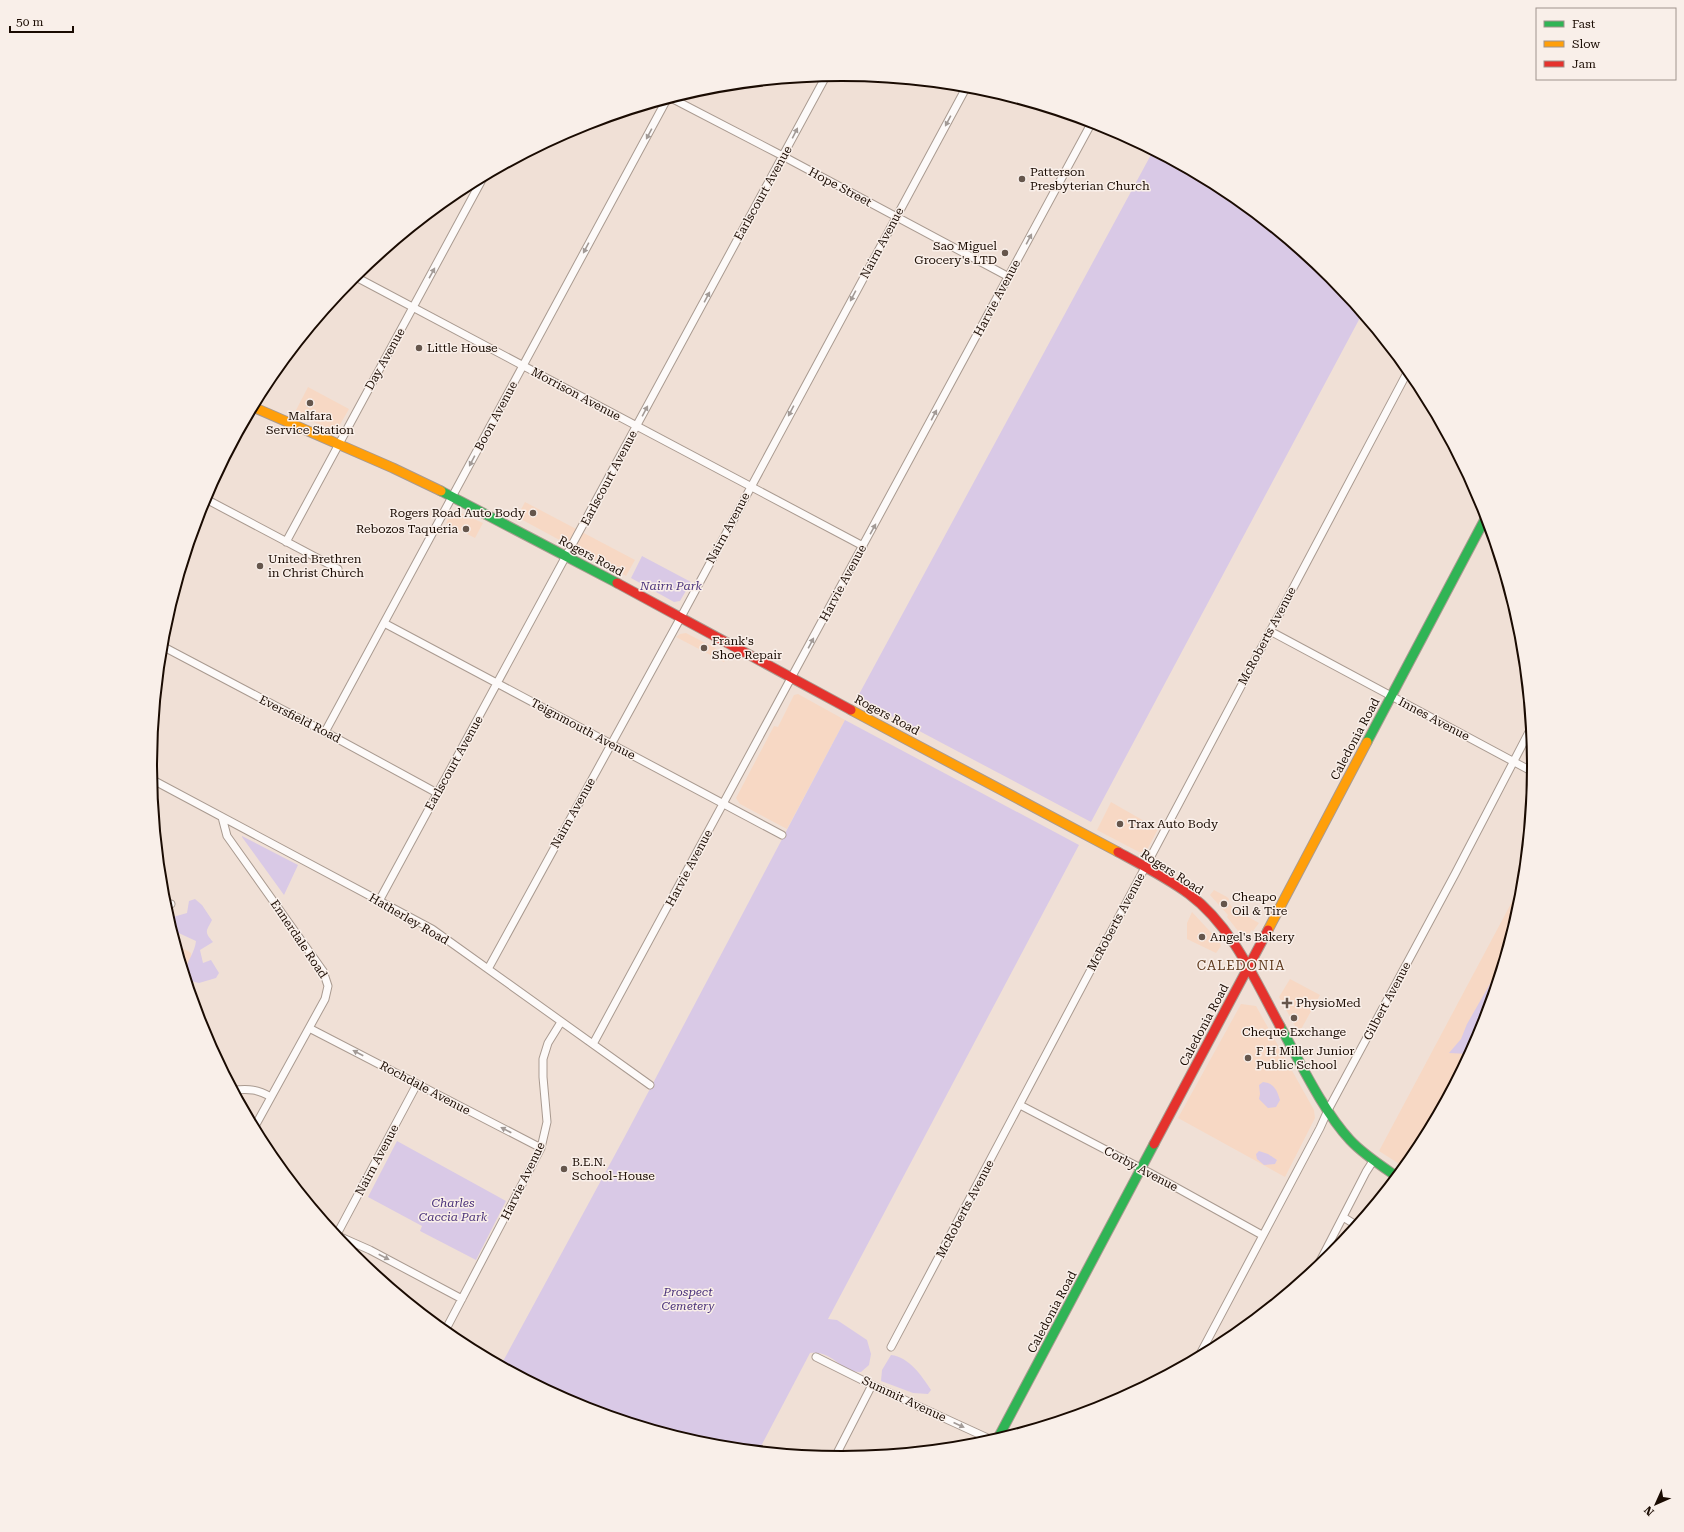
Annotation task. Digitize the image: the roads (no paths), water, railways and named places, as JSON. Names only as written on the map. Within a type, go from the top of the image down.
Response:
[{"type":"street","name":"Earlscourt Avenue","points":[[379,901],[823,81]]},
{"type":"street","name":"Nairn Avenue","points":[[488,969],[681,617],[964,92]]},
{"type":"street","name":"Hope Street","points":[[678,101],[784,156],[1009,277]]},
{"type":"street","name":"Boon Avenue","points":[[325,732],[664,104]]},
{"type":"street","name":"Harvie Avenue","points":[[593,1044],[793,678],[1089,127]]},
{"type":"street","name":"Day Avenue","points":[[286,542],[479,185]]},
{"type":"street","name":"Morrison Avenue","points":[[361,279],[863,546]]},
{"type":"street","name":"McRoberts Avenue","points":[[891,1347],[1405,376]]},
{"type":"street","name":"Rogers Road","points":[[258,409],[339,444],[452,497],[566,556],[1145,867],[1188,894],[1205,908],[1227,933],[1328,1110],[1350,1140],[1373,1161],[1392,1173]]},
{"type":"street","points":[[210,501],[338,569]]},
{"type":"street","name":"Caledonia Road","points":[[1001,1432],[1482,524]]},
{"type":"street","name":"Teignmouth Avenue","points":[[384,623],[782,835]]},
{"type":"street","name":"Innes Avenue","points":[[1270,631],[1527,768]]},
{"type":"street","name":"Eversfield Road","points":[[167,649],[437,793]]},
{"type":"street","name":"Gilbert Avenue","points":[[1203,1348],[1320,1128],[1328,1110],[1456,874],[1526,737]]},
{"type":"street","name":"Hatherley Road","points":[[157,782],[432,929],[650,1085]]},
{"type":"street","name":"Ennerdale Road","points":[[222,817],[228,836],[319,966],[327,979],[328,986],[325,999],[257,1122]]},
{"type":"street","name":"Harvie Avenue","points":[[449,1327],[541,1148],[547,1122],[543,1059],[548,1043],[561,1022]]},
{"type":"street","name":"Rochdale Avenue","points":[[309,1028],[541,1148]]},
{"type":"street","name":"Nairn Avenue","points":[[339,1230],[417,1084]]},
{"type":"street","points":[[239,1090],[250,1089],[271,1097]]},
{"type":"street","name":"Corby Avenue","points":[[1020,1105],[1142,1168],[1262,1235]]},
{"type":"street","points":[[1326,1250],[1373,1161]]},
{"type":"street","points":[[1343,1217],[1352,1223]]},
{"type":"street","points":[[350,1242],[391,1261],[462,1300]]},
{"type":"street","name":"Summit Avenue","points":[[816,1357],[872,1385],[984,1436]]},
{"type":"street","points":[[838,1451],[872,1385]]},
{"type":"place","name":"Patterson Presbyterian Church","points":[[1022,179]]},
{"type":"place","name":"Sao Miguel Grocery's LTD","points":[[1005,253]]},
{"type":"place","name":"Little House","points":[[419,348]]},
{"type":"place","name":"Malfara Service Station","points":[[310,403]]},
{"type":"place","name":"Rogers Road Auto Body","points":[[533,513]]},
{"type":"place","name":"Rebozos Taqueria","points":[[466,529]]},
{"type":"place","name":"United Brethren in Christ Church","points":[[260,566]]},
{"type":"place","name":"Frank's Shoe Repair","points":[[704,648]]},
{"type":"place","name":"Trax Auto Body","points":[[1120,824]]},
{"type":"place","name":"Cheapo Oil & Tire","points":[[1224,904]]},
{"type":"place","name":"Angel's Bakery","points":[[1202,937]]},
{"type":"place","name":"PhysioMed","points":[[1287,1003]]},
{"type":"place","name":"Cheque Exchange","points":[[1294,1018]]},
{"type":"place","name":"F H Miller Junior Public School","points":[[1248,1058]]},
{"type":"place","name":"B.E.N. School-House","points":[[564,1169]]},
{"type":"district","name":"CALEDONIA","points":[[1241,965]]},
{"type":"park label","name":"Nairn Park","points":[[671,586]]},
{"type":"park label","name":"Charles Caccia Park","points":[[453,1210]]},
{"type":"park label","name":"Prospect Cemetery","points":[[688,1299]]}]
